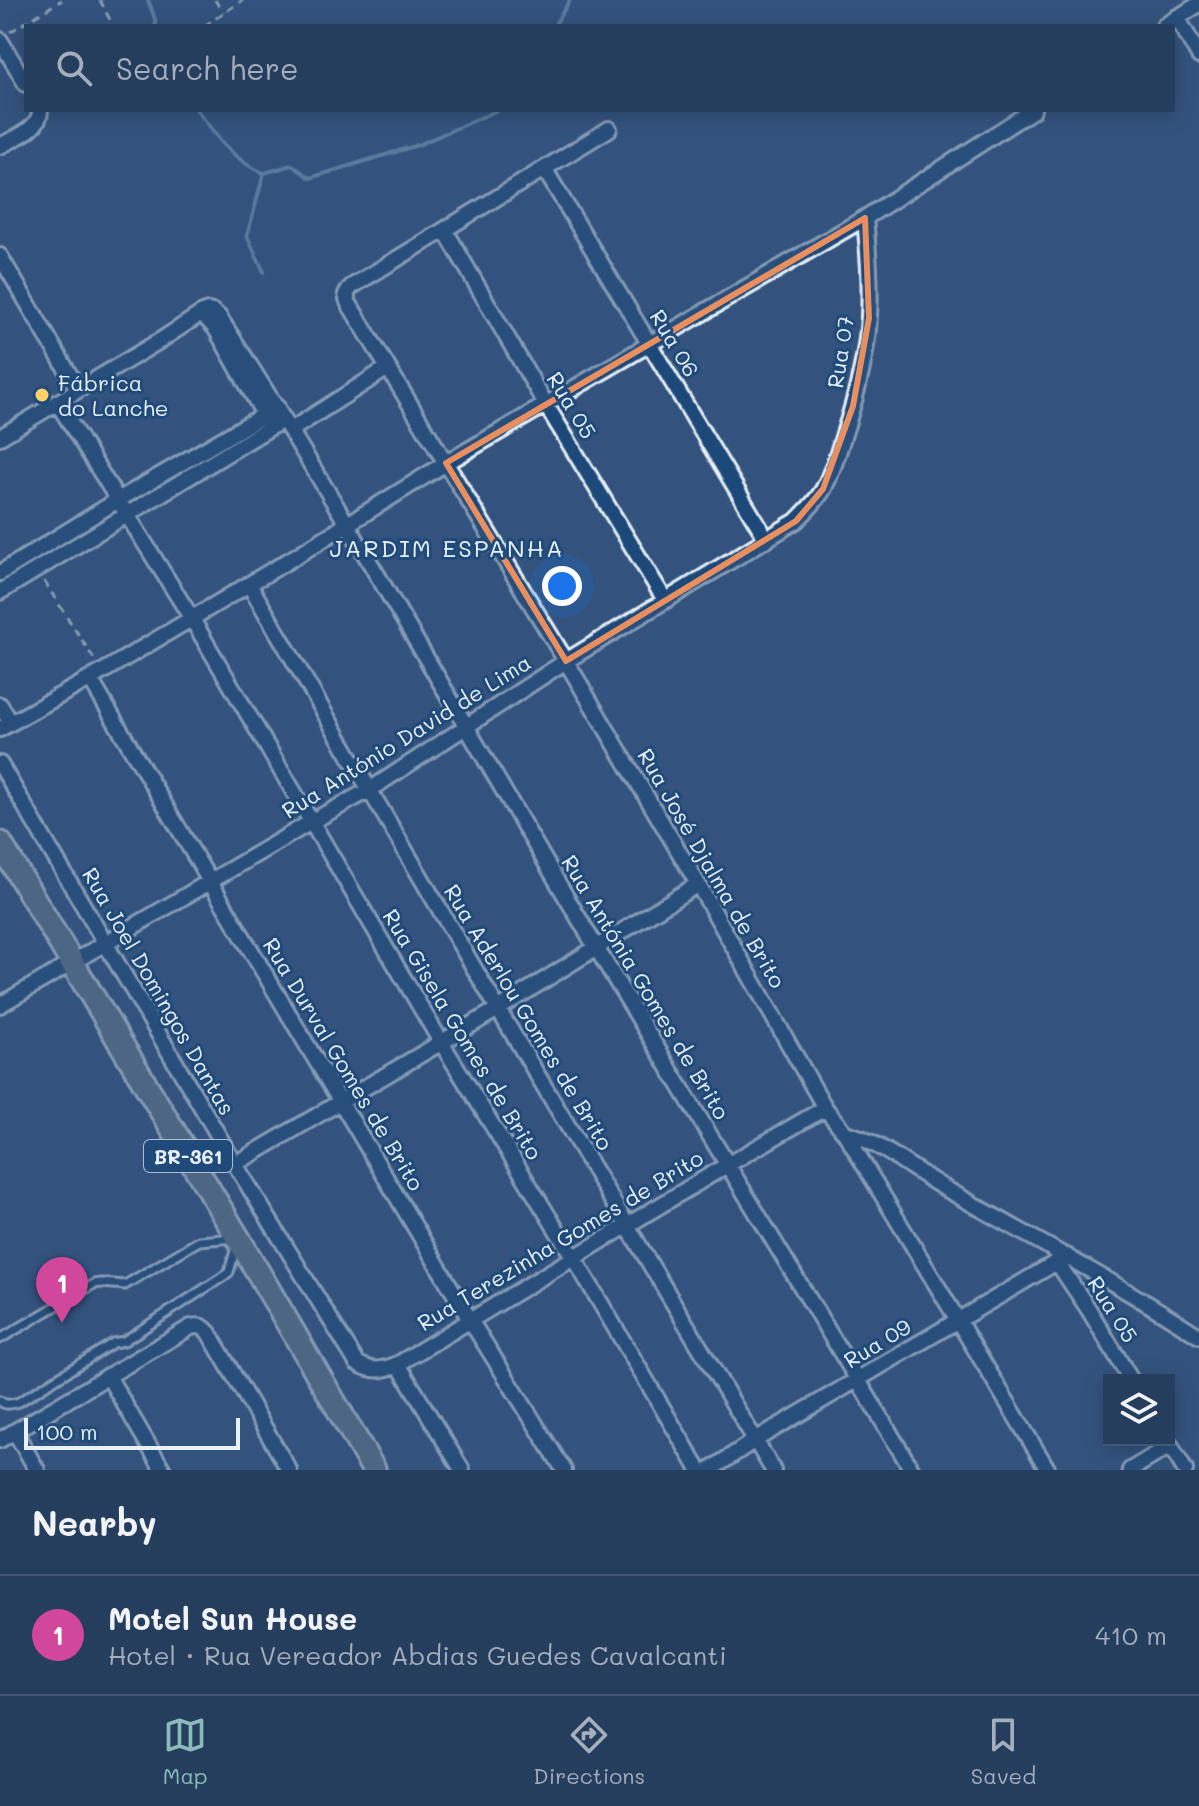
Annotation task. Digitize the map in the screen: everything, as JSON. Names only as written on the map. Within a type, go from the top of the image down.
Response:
[{"type":"main road","name":"BR-361","points":[[0,843],[374,1470]]},
{"type":"street","points":[[1167,24],[1199,4]]},
{"type":"street","points":[[1177,17],[1199,56]]},
{"type":"street","points":[[0,39],[24,81]]},
{"type":"street","points":[[0,146],[35,125],[40,112]]},
{"type":"street","points":[[0,705],[6,726],[96,676],[446,463],[865,218],[1030,112]]},
{"type":"street","points":[[445,230],[609,129]]},
{"type":"street","name":"Rua 06","points":[[545,170],[767,540]]},
{"type":"street","name":"Rua 07","points":[[823,489],[835,463],[853,406],[862,365],[869,318],[865,218]]},
{"type":"street","name":"Rua José Djalma de Brito","points":[[445,230],[351,287],[346,294],[348,302],[698,884],[825,1108],[845,1133],[1048,1470]]},
{"type":"street","name":"Rua 05","points":[[445,230],[546,405],[665,600]]},
{"type":"street","points":[[0,256],[78,389],[0,437]]},
{"type":"street","name":"Rua Antónia Gomes de Brito","points":[[78,389],[199,315],[208,311],[219,317],[277,420],[348,524],[596,948],[912,1470]]},
{"type":"street","points":[[0,573],[118,500],[386,369]]},
{"type":"street","name":"Rua Gisela Gomes de Brito","points":[[57,402],[192,619],[441,1042],[699,1470]]},
{"type":"street","points":[[0,592],[277,420]]},
{"type":"street","name":"Rua António David de Lima","points":[[0,1005],[371,789],[566,661],[796,521],[823,489]]},
{"type":"street","name":"Rua Aderlou Gomes de Brito","points":[[249,584],[773,1470]]},
{"type":"street","name":"Rua Durval Gomes de Brito","points":[[96,676],[210,882],[470,1320],[564,1470]]},
{"type":"street","name":"Rua Joel Domingos Dantas","points":[[0,764],[235,1164],[357,1363],[375,1371],[398,1364]]},
{"type":"street","points":[[235,1164],[498,1009],[698,884]]},
{"type":"street","name":"Rua Terezinha Gomes de Brito","points":[[398,1364],[825,1108]]},
{"type":"street","points":[[845,1133],[862,1138],[1062,1259],[1144,1300],[1199,1336]]},
{"type":"street","name":"Rua 05","points":[[1062,1259],[1127,1374]]},
{"type":"street","name":"Rua 09","points":[[710,1470],[755,1440],[1062,1259]]},
{"type":"street","points":[[0,1440],[198,1325],[209,1333],[289,1470]]},
{"type":"street","points":[[398,1364],[462,1470]]},
{"type":"street","points":[[108,1376],[163,1470]]},
{"type":"street","points":[[15,1432],[37,1470]]},
{"type":"street","points":[[1130,1470],[1165,1446]]},
{"type":"street","points":[[1171,1446],[1185,1470]]},
{"type":"lane","points":[[0,1339],[94,1284],[125,1285],[199,1241],[238,1238],[229,1272],[224,1276],[124,1341],[113,1343],[19,1402],[4,1404],[0,1401]]},
{"type":"path","points":[[0,39],[62,0]]},
{"type":"path","points":[[100,0],[112,24]]},
{"type":"path","points":[[215,0],[223,13]]},
{"type":"path","points":[[207,24],[243,0]]},
{"type":"path","points":[[37,569],[96,676]]},
{"type":"highlighted area","points":[[865,218],[869,318],[853,406],[823,489],[796,521],[566,661],[446,463]]},
{"type":"waterway","points":[[148,0],[156,24]]},
{"type":"waterway","points":[[555,24],[570,0]]},
{"type":"waterway","points":[[198,112],[234,154],[263,173]]},
{"type":"waterway","points":[[264,272],[247,236],[264,173],[292,165],[310,178],[418,145],[493,112]]},
{"type":"place","name":"Fábrica do Lanche","points":[[42,395]]},
{"type":"place","name":"Motel Sun House","points":[[62,1323]]},
{"type":"district","name":"JARDIM ESPANHA","points":[[447,547]]}]
